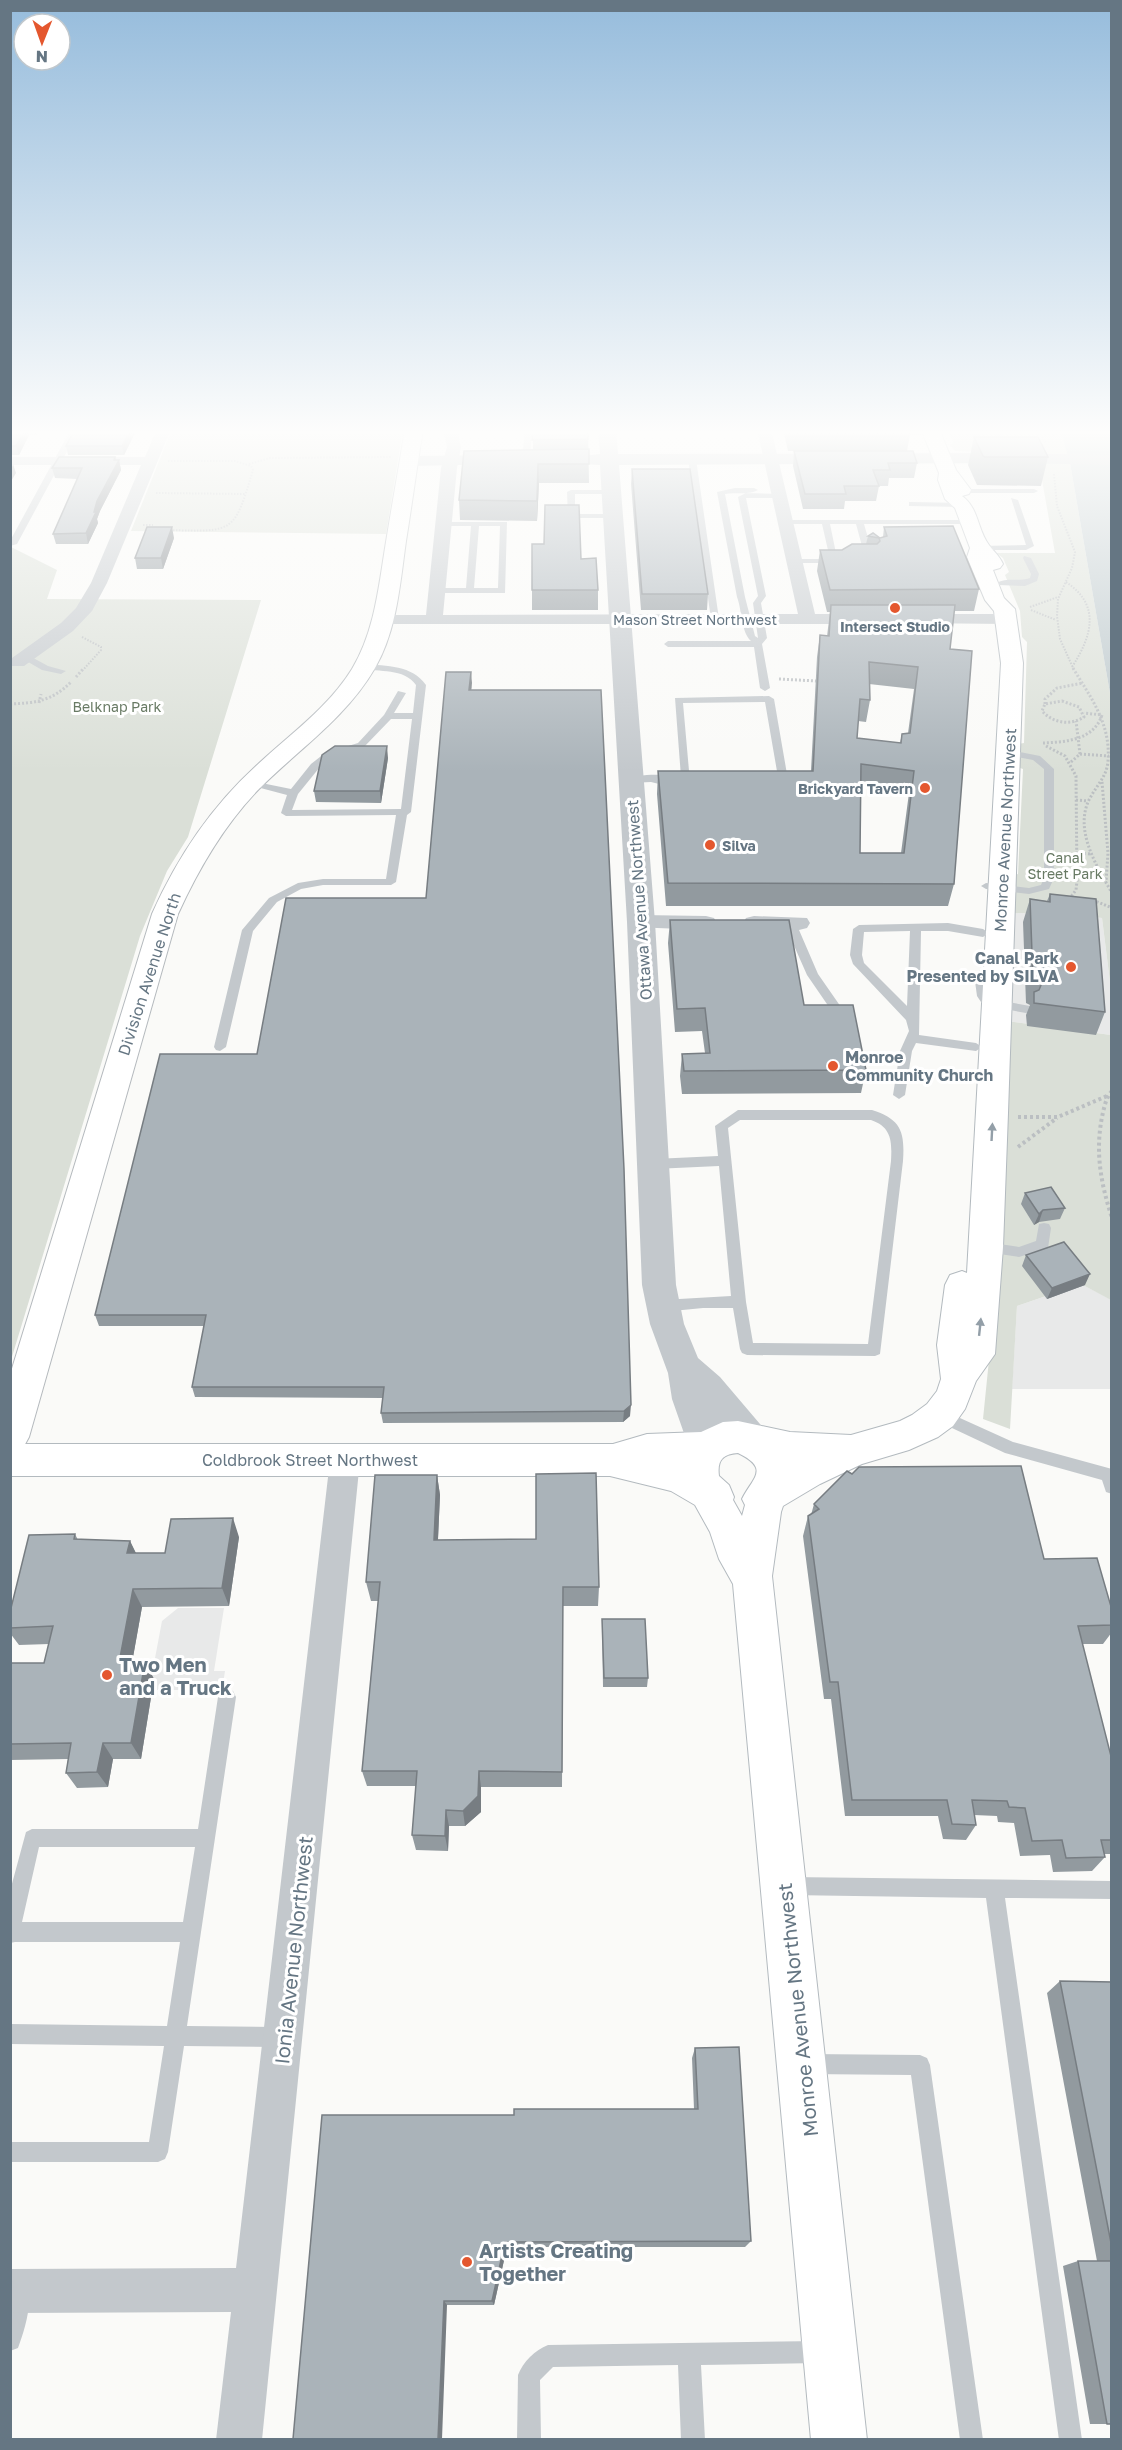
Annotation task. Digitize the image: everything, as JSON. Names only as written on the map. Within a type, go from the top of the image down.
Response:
[{"type":"main road","name":"Division Avenue North","points":[[10,1437],[165,914],[182,875],[225,812],[251,784],[321,720],[344,696],[364,667],[384,620],[392,543]]},
{"type":"main road","name":"Monroe Avenue Northwest","points":[[839,2439],[753,1581],[762,1512],[767,1494],[855,1450],[920,1429],[940,1415],[952,1398],[959,1379],[977,1354],[987,1247],[997,1004],[994,887],[1003,701],[1012,663],[1006,621],[1008,601],[989,555],[980,548],[978,543]]},
{"type":"main road","name":"Monroe Avenue Northwest","points":[[980,548],[977,555],[1006,621]]},
{"type":"main road","name":"Monroe Avenue Northwest","points":[[959,1379],[955,1345],[964,1257],[982,933],[994,887],[1009,753],[1003,701]]},
{"type":"main road","name":"Monroe Avenue Northwest","points":[[753,1581],[739,1559],[727,1526],[699,1472],[700,1460],[706,1448],[717,1440],[730,1437],[790,1448],[855,1450]]},
{"type":"main road","name":"Ottawa Avenue Northwest","points":[[752,1441],[765,1448],[775,1466],[776,1479],[767,1494]]},
{"type":"main road","name":"Coldbrook Street Northwest","points":[[610,1460],[647,1450],[706,1448]]},
{"type":"main road","name":"Coldbrook Street Northwest","points":[[10,1460],[610,1460],[680,1476],[721,1500],[736,1504],[752,1503],[767,1494]]},
{"type":"street","points":[[22,659],[67,627],[83,611],[119,543]]},
{"type":"street","points":[[434,620],[441,543]]},
{"type":"street","name":"Ottawa Avenue Northwest","points":[[615,543],[620,619],[643,780],[641,922],[658,1276],[662,1306],[685,1368],[689,1396],[705,1436],[706,1448]]},
{"type":"street","points":[[791,543],[808,619]]},
{"type":"street","name":"Mason Street Northwest","points":[[384,620],[878,619]]},
{"type":"street","points":[[900,619],[1006,621]]},
{"type":"street","points":[[641,922],[794,923]]},
{"type":"street","name":"Ottawa Avenue Northwest","points":[[685,1368],[707,1388],[752,1441]]},
{"type":"street","name":"Ionia Avenue Northwest","points":[[239,2439],[345,1460]]},
{"type":"street","points":[[15,2291],[255,2290]]},
{"type":"lane","points":[[470,591],[474,543]]},
{"type":"lane","points":[[437,591],[502,591],[503,543]]},
{"type":"lane","points":[[704,543],[715,619]]},
{"type":"lane","points":[[731,543],[741,597],[754,619]]},
{"type":"lane","points":[[751,543],[762,596],[757,603],[751,637],[758,643],[764,683]]},
{"type":"lane","points":[[830,543],[835,561]]},
{"type":"lane","points":[[858,557],[867,551],[876,552],[865,543]]},
{"type":"lane","points":[[980,548],[1026,548],[1030,546],[1029,543]]},
{"type":"lane","points":[[1001,583],[1025,583],[1034,579],[1035,574],[1027,558]]},
{"type":"lane","points":[[795,561],[846,561]]},
{"type":"lane","points":[[668,644],[758,643]]},
{"type":"lane","points":[[22,659],[45,668],[61,671]]},
{"type":"lane","points":[[364,667],[404,673],[419,680],[421,690],[406,812],[286,813],[293,793],[321,758],[344,747],[361,745],[388,716],[401,693]]},
{"type":"lane","points":[[643,780],[675,783],[687,780],[678,700],[769,699],[783,780],[764,780]]},
{"type":"lane","points":[[388,716],[418,716]]},
{"type":"lane","points":[[994,887],[1039,890],[1047,885],[1049,878],[1049,770],[1043,761],[1036,758],[1009,753]]},
{"type":"lane","points":[[251,784],[293,793]]},
{"type":"lane","points":[[220,1047],[248,930],[263,910],[282,893],[298,886],[323,882],[391,882],[402,812]]},
{"type":"lane","points":[[794,923],[813,975],[845,1022]]},
{"type":"lane","points":[[899,1095],[906,1048],[915,1031],[912,1019],[916,927]]},
{"type":"lane","points":[[912,1019],[862,969],[856,955],[859,929],[948,927],[982,933]]},
{"type":"lane","points":[[980,974],[984,998],[989,1003],[1026,1009]]},
{"type":"lane","points":[[913,1038],[976,1047]]},
{"type":"lane","points":[[738,1115],[872,1115],[884,1118],[891,1123],[899,1140],[875,1350],[747,1349],[739,1302],[724,1161],[721,1126],[738,1115]]},
{"type":"lane","points":[[654,1164],[724,1161]]},
{"type":"lane","points":[[987,1247],[1036,1254],[1043,1244],[1044,1228]]},
{"type":"lane","points":[[662,1306],[703,1302],[739,1302]]},
{"type":"lane","points":[[940,1415],[1010,1448],[1109,1475],[1112,1487]]},
{"type":"lane","points":[[10,2152],[158,2152],[227,1697]]},
{"type":"lane","points":[[192,1932],[11,1933],[32,1838],[206,1838]]},
{"type":"lane","points":[[784,1886],[953,1886],[1112,1890]]},
{"type":"lane","points":[[994,1888],[1071,2439]]},
{"type":"lane","points":[[10,2034],[283,2037]]},
{"type":"lane","points":[[802,2064],[920,2065],[972,2439]]},
{"type":"lane","points":[[10,2340],[15,2291]]},
{"type":"lane","points":[[530,2439],[530,2374],[548,2356],[831,2352]]},
{"type":"lane","points":[[689,2353],[693,2439]]},
{"type":"path","points":[[1074,543],[1074,566],[1059,597],[1056,620],[1060,641],[1072,667],[1098,705],[1102,715],[1109,756],[1109,771],[1088,801],[1084,827],[1090,854],[1112,893]]},
{"type":"path","points":[[1066,582],[1082,591],[1086,598],[1090,626],[1083,651],[1072,667]]},
{"type":"path","points":[[1056,620],[1031,608],[1059,597]]},
{"type":"path","points":[[10,704],[39,703],[56,698],[101,650],[101,647],[82,637],[86,631]]},
{"type":"path","points":[[764,683],[816,681]]},
{"type":"path","points":[[1083,683],[1070,684],[1048,694],[1042,711],[1049,718],[1062,722],[1076,722],[1081,720],[1084,714]]},
{"type":"path","points":[[1054,690],[1062,701]]},
{"type":"path","points":[[39,703],[41,694]]},
{"type":"path","points":[[1045,704],[1062,701],[1075,704],[1084,714],[1102,715]]},
{"type":"path","points":[[1040,743],[1078,738],[1096,729],[1101,723],[1102,715]]},
{"type":"path","points":[[1076,722],[1080,753]]},
{"type":"path","points":[[1080,753],[1109,756]]},
{"type":"path","points":[[1071,762],[1080,753]]},
{"type":"path","points":[[1102,781],[1109,851],[1106,882]]},
{"type":"path","points":[[1076,800],[1088,801]]},
{"type":"path","points":[[1076,853],[1090,854]]},
{"type":"path","points":[[1064,902],[1076,898]]},
{"type":"path","points":[[1088,899],[1112,908]]},
{"type":"path","points":[[1015,1149],[1058,1118],[1112,1091]]},
{"type":"path","points":[[1108,1095],[1098,1128],[1096,1155],[1101,1185],[1112,1218]]},
{"type":"path","points":[[1017,1116],[1058,1118]]},
{"type":"shaded area","points":[[1084,543],[1111,543],[1111,699]]},
{"type":"shaded area","points":[[1011,913],[1065,914],[1102,918],[1111,990],[1111,1035],[1006,1021]]},
{"type":"shaded area","points":[[1081,1284],[1112,1300],[1111,1389],[1012,1389],[1017,1306]]},
{"type":"shaded area","points":[[178,1608],[224,1608],[214,1671],[225,1671],[222,1690],[149,1690],[162,1621]]},
{"type":"green space","name":"Canal Street Park","points":[[1053,543],[1084,543],[1111,699],[1111,990],[1102,918],[1065,914],[1011,913],[1015,875],[1018,874],[1023,769],[1017,767],[1018,744],[1024,743],[1027,642],[1022,637],[1020,611],[1005,575],[1009,572],[1003,558],[996,553],[1055,553]]},
{"type":"green space","name":"Belknap Park","points":[[11,547],[57,570],[47,599],[261,600],[188,837],[167,871],[140,936],[11,1360]]},
{"type":"green space","points":[[1006,1021],[1111,1035],[1111,1300],[1081,1284],[1017,1306],[1010,1429],[983,1419],[998,1271]]},
{"type":"building","points":[[141,543],[166,543],[161,558],[135,558]]},
{"type":"building","points":[[580,543],[581,559],[596,558],[598,590],[532,590],[532,544]]},
{"type":"building","points":[[638,543],[701,543],[708,594],[642,594]]},
{"type":"building","points":[[960,543],[979,589],[830,590],[820,550],[842,550],[852,544]]},
{"type":"building","points":[[831,605],[955,605],[950,649],[972,651],[954,884],[668,883],[658,771],[813,771],[820,635],[829,636]],"holes":[[[869,662],[918,667],[910,733],[902,734],[901,743],[857,738],[860,699],[870,700]],[[861,764],[914,771],[904,853],[860,853]]]},
{"type":"building","points":[[446,672],[471,672],[469,690],[601,690],[624,1169],[631,1405],[624,1411],[381,1413],[384,1387],[192,1387],[206,1315],[95,1315],[160,1054],[257,1054],[286,898],[426,898]]},
{"type":"building","points":[[335,746],[387,746],[380,791],[314,791],[322,755]]},
{"type":"building","points":[[1050,894],[1096,899],[1105,1012],[1034,1003],[1034,992],[1039,990],[1041,985],[1033,980],[1030,899],[1050,902]]},
{"type":"building","points":[[670,920],[789,920],[804,1005],[853,1005],[866,1070],[684,1071],[682,1054],[710,1053],[705,1008],[677,1009]]},
{"type":"building","points":[[1051,1187],[1065,1208],[1043,1210],[1039,1214],[1025,1193]]},
{"type":"building","points":[[1064,1242],[1090,1274],[1052,1288],[1026,1255]]},
{"type":"building","points":[[1021,1466],[1044,1559],[1097,1558],[1112,1610],[1112,1625],[1078,1626],[1112,1760],[1112,1840],[1101,1840],[1105,1857],[1066,1858],[1062,1840],[1032,1841],[1025,1808],[1009,1807],[1007,1801],[972,1800],[976,1825],[952,1824],[947,1800],[852,1800],[838,1682],[830,1682],[808,1516],[819,1509],[814,1504],[847,1471],[852,1474],[859,1467]]},
{"type":"building","points":[[596,1473],[599,1587],[563,1587],[562,1772],[479,1771],[478,1796],[463,1811],[446,1810],[445,1836],[412,1835],[417,1771],[362,1771],[380,1582],[366,1582],[375,1475],[437,1475],[434,1540],[536,1539],[536,1474]]},
{"type":"building","points":[[233,1518],[222,1588],[133,1589],[119,1663],[145,1662],[131,1743],[103,1743],[97,1772],[66,1773],[71,1743],[10,1744],[10,1663],[44,1663],[53,1626],[10,1628],[10,1612],[29,1535],[75,1534],[74,1539],[130,1541],[127,1553],[165,1553],[171,1519]]},
{"type":"building","points":[[602,1619],[645,1619],[648,1678],[604,1678]]},
{"type":"building","points":[[1060,1981],[1112,1982],[1112,2248]]},
{"type":"building","points":[[739,2047],[751,2241],[505,2242],[492,2301],[444,2301],[438,2439],[293,2439],[322,2115],[514,2115],[514,2109],[698,2109],[695,2048]]},
{"type":"building","points":[[1078,2261],[1112,2261],[1112,2424],[1107,2424]]},
{"type":"place","name":"Intersect Studio","points":[[895,608]]},
{"type":"place","name":"Brickyard Tavern","points":[[925,788]]},
{"type":"place","name":"Silva","points":[[710,845]]},
{"type":"place","name":"Canal Park Presented by SILVA","points":[[1071,967]]},
{"type":"place","name":"Monroe Community Church","points":[[833,1066]]},
{"type":"place","name":"Two Men and a Truck","points":[[107,1675]]},
{"type":"place","name":"Artists Creating Together","points":[[467,2262]]}]
